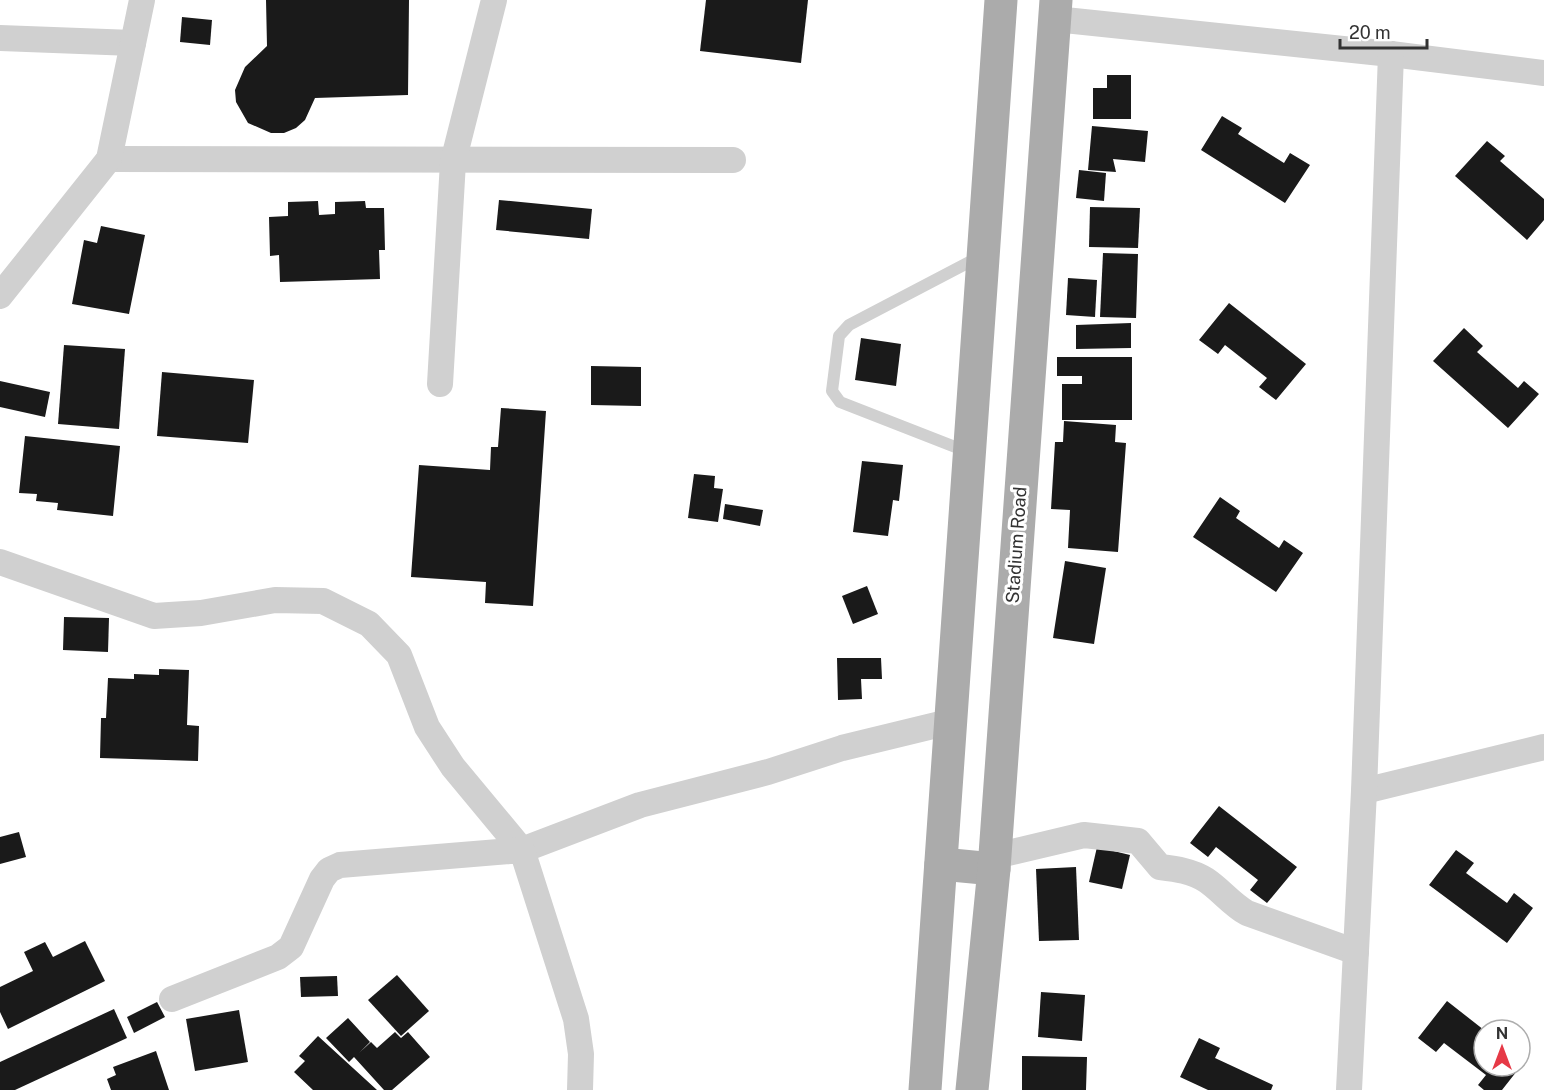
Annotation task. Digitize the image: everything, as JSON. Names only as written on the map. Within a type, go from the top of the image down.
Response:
[{"type":"main road","points":[[925,1090],[1001,0]]},
{"type":"main road","name":"Stadium Road","points":[[972,1090],[995,863],[1055,10]]},
{"type":"main road","points":[[941,864],[995,863]]},
{"type":"main road","points":[[939,905],[990,912]]},
{"type":"street","points":[[0,296],[109,159],[142,0]]},
{"type":"street","points":[[440,384],[453,162],[494,0]]},
{"type":"street","points":[[1055,10],[1544,73]]},
{"type":"street","points":[[0,38],[133,43]]},
{"type":"street","points":[[1349,1090],[1364,791],[1391,54]]},
{"type":"street","points":[[109,159],[453,162],[733,160]]},
{"type":"street","points":[[0,562],[154,616],[201,613],[275,600],[323,601],[369,624],[399,656],[427,727],[453,767],[522,850],[576,1019],[581,1054],[580,1090]]},
{"type":"street","points":[[172,999],[278,957],[291,947],[322,879],[329,870],[340,865],[522,850],[640,805],[768,772],[842,748],[949,722]]},
{"type":"street","points":[[1364,791],[1544,747]]},
{"type":"street","points":[[995,863],[1083,835],[1138,841],[1160,867],[1186,870],[1207,880],[1233,906],[1356,952]]},
{"type":"lane","points":[[969,453],[840,402],[832,391],[839,336],[849,325],[983,255]]},
{"type":"building","points":[[266,0],[409,0],[408,95],[315,98],[305,120],[296,128],[284,133],[271,133],[248,123],[236,102],[235,90],[245,67],[267,46]]},
{"type":"building","points":[[706,0],[808,0],[801,63],[700,51]]},
{"type":"building","points":[[182,17],[212,20],[210,45],[180,42]]},
{"type":"building","points":[[1107,75],[1131,75],[1131,119],[1093,119],[1093,88],[1107,88]]},
{"type":"building","points":[[1222,116],[1242,128],[1238,134],[1284,163],[1290,153],[1310,165],[1285,203],[1201,150]]},
{"type":"building","points":[[1092,126],[1148,131],[1145,162],[1113,159],[1116,172],[1088,170]]},
{"type":"building","points":[[1487,141],[1505,156],[1500,161],[1544,199],[1544,220],[1527,240],[1455,176]]},
{"type":"building","points":[[1079,170],[1106,173],[1104,201],[1076,198]]},
{"type":"building","points":[[499,200],[592,209],[589,239],[496,230]]},
{"type":"building","points":[[318,201],[319,215],[335,214],[335,202],[365,201],[366,208],[384,208],[385,250],[379,250],[380,279],[280,282],[279,255],[270,256],[269,217],[288,216],[288,202]]},
{"type":"building","points":[[1090,207],[1140,208],[1138,248],[1089,247]]},
{"type":"building","points":[[101,226],[145,235],[129,314],[72,304],[84,240],[97,243]]},
{"type":"building","points":[[1103,253],[1138,254],[1136,318],[1100,317]]},
{"type":"building","points":[[1068,278],[1097,280],[1095,317],[1066,315]]},
{"type":"building","points":[[1229,303],[1306,364],[1276,400],[1259,387],[1267,378],[1225,345],[1218,354],[1199,340]]},
{"type":"building","points":[[1131,323],[1131,348],[1076,349],[1076,325]]},
{"type":"building","points":[[1464,328],[1483,346],[1477,352],[1518,388],[1524,381],[1539,394],[1508,428],[1433,361]]},
{"type":"building","points":[[861,338],[901,344],[896,386],[855,380]]},
{"type":"building","points":[[64,345],[125,349],[119,429],[58,424]]},
{"type":"building","points":[[1057,357],[1132,357],[1132,420],[1062,420],[1062,384],[1082,384],[1082,376],[1057,376]]},
{"type":"building","points":[[591,366],[641,367],[641,406],[591,405]]},
{"type":"building","points":[[162,372],[254,380],[248,443],[157,436]]},
{"type":"building","points":[[0,381],[50,392],[45,417],[0,407]]},
{"type":"building","points":[[501,408],[546,411],[533,606],[485,603],[486,582],[411,577],[419,465],[490,470],[491,447],[498,447]]},
{"type":"building","points":[[1064,421],[1116,425],[1115,442],[1126,443],[1118,552],[1068,548],[1070,510],[1051,509],[1055,442],[1063,442]]},
{"type":"building","points":[[25,436],[120,446],[113,516],[57,510],[58,503],[36,501],[37,494],[19,493]]},
{"type":"building","points":[[862,461],[903,465],[899,501],[893,500],[888,536],[853,532]]},
{"type":"building","points":[[694,474],[715,476],[714,488],[723,489],[718,522],[688,518]]},
{"type":"building","points":[[1220,497],[1240,511],[1236,518],[1279,548],[1284,540],[1303,553],[1276,592],[1193,537]]},
{"type":"building","points":[[725,504],[763,510],[760,526],[723,519]]},
{"type":"building","points":[[1065,561],[1106,568],[1094,644],[1053,638]]},
{"type":"building","points":[[867,586],[878,614],[853,624],[842,596]]},
{"type":"building","points":[[64,617],[109,618],[108,652],[63,650]]},
{"type":"building","points":[[837,658],[881,658],[882,679],[861,679],[862,699],[838,700]]},
{"type":"building","points":[[159,669],[189,670],[187,725],[199,726],[198,761],[100,758],[101,718],[106,718],[108,678],[134,679],[134,674],[159,675]]},
{"type":"building","points":[[1219,806],[1297,867],[1267,903],[1250,890],[1258,880],[1216,847],[1208,857],[1190,843]]},
{"type":"building","points":[[19,832],[26,857],[0,864],[0,837]]},
{"type":"building","points":[[1097,847],[1130,855],[1122,889],[1089,882]]},
{"type":"building","points":[[1456,850],[1474,863],[1466,873],[1507,903],[1514,893],[1533,908],[1507,943],[1429,885]]},
{"type":"building","points":[[1076,867],[1079,940],[1039,941],[1036,869]]},
{"type":"building","points":[[85,941],[105,981],[8,1029],[0,1012],[0,987],[33,971],[24,952],[45,942],[53,957]]},
{"type":"building","points":[[397,975],[429,1011],[401,1036],[368,1000]]},
{"type":"building","points":[[337,976],[338,996],[301,997],[300,977]]},
{"type":"building","points":[[1041,992],[1085,995],[1082,1041],[1038,1037]]},
{"type":"building","points":[[1447,1001],[1472,1021],[1472,1064],[1444,1043],[1436,1052],[1418,1038]]},
{"type":"building","points":[[157,1002],[165,1017],[134,1033],[127,1017]]},
{"type":"building","points":[[114,1009],[127,1038],[15,1090],[0,1090],[0,1062]]},
{"type":"building","points":[[239,1010],[248,1062],[195,1071],[186,1019]]},
{"type":"building","points":[[348,1018],[370,1042],[359,1053],[371,1042],[377,1048],[395,1032],[401,1038],[408,1032],[430,1057],[392,1090],[384,1090],[354,1057],[349,1062],[326,1038]]},
{"type":"building","points":[[318,1036],[377,1090],[313,1090],[294,1072],[305,1061],[299,1056]]},
{"type":"building","points":[[1199,1038],[1220,1048],[1215,1058],[1273,1085],[1271,1090],[1208,1090],[1180,1077]]},
{"type":"building","points":[[156,1051],[169,1090],[111,1090],[107,1079],[116,1075],[113,1067]]},
{"type":"building","points":[[1022,1056],[1087,1057],[1086,1090],[1022,1090]]},
{"type":"building","points":[[1484,1078],[1511,1078],[1502,1090],[1484,1090],[1478,1085]]}]
